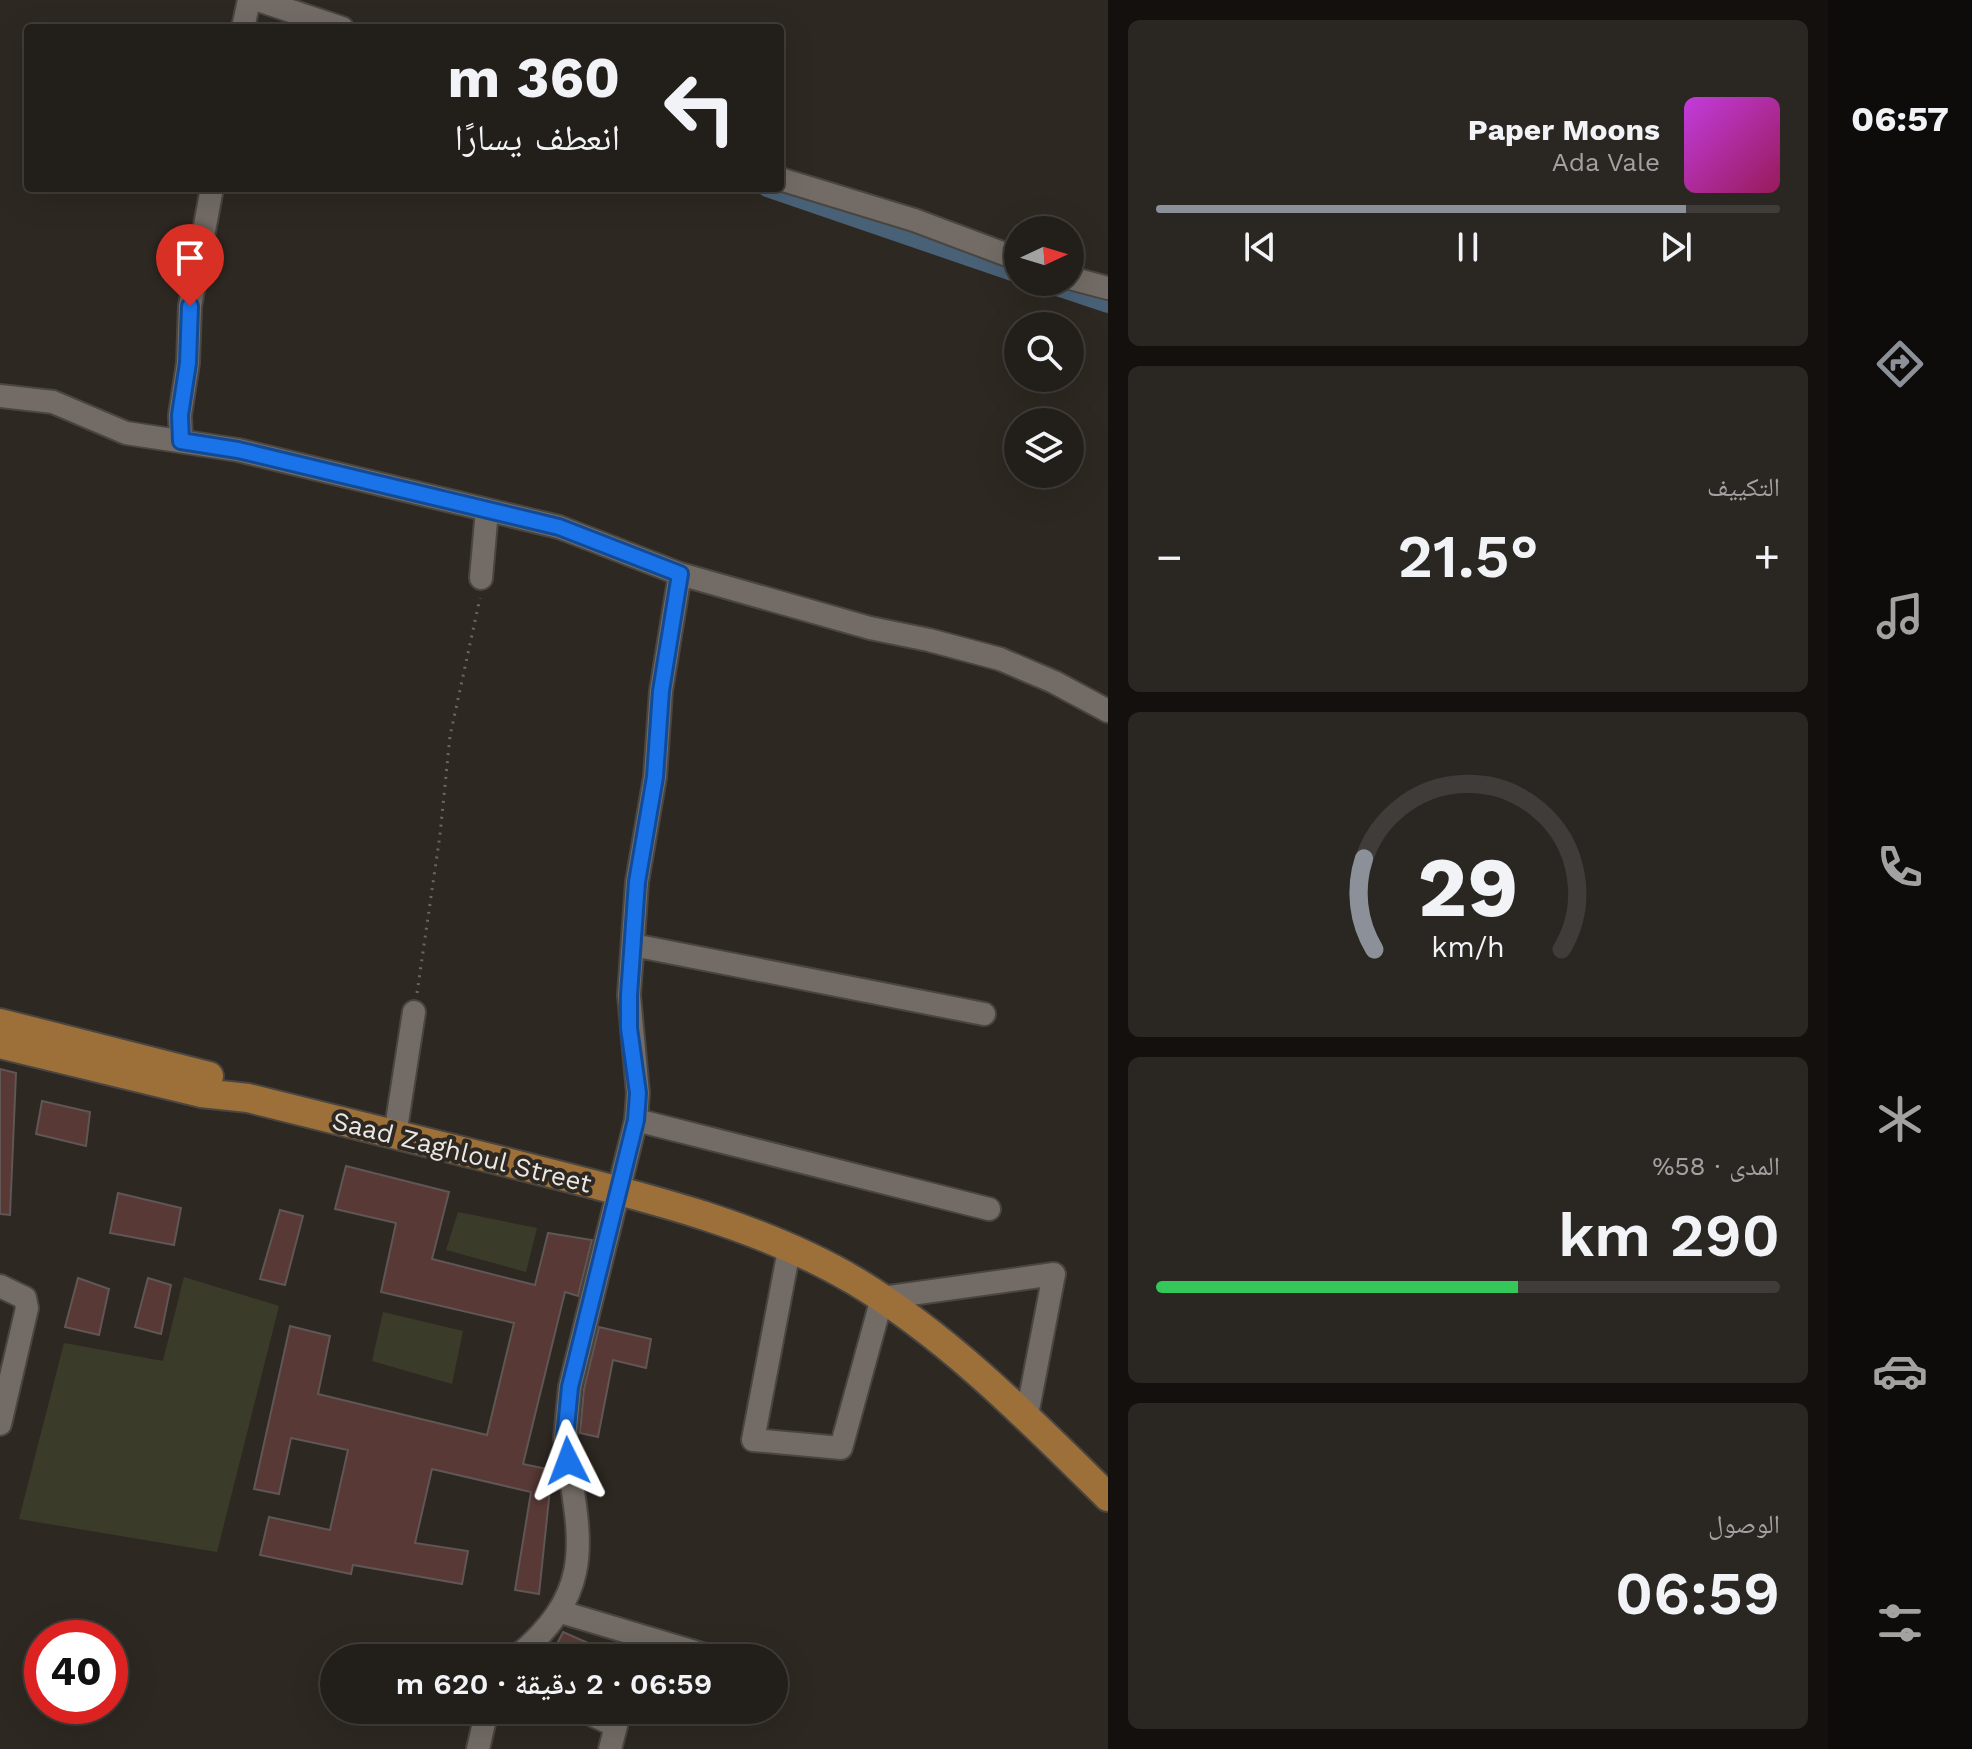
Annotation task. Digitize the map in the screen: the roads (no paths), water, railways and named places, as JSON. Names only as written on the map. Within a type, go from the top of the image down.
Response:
[{"type":"main road","name":"Saad Zaghloul Street","points":[[0,1023],[194,1072],[226,1084],[248,1098]]},
{"type":"main road","name":"Saad Zaghloul Street","points":[[0,1044],[201,1093],[248,1098],[621,1192],[745,1231],[852,1279],[938,1339],[1108,1497]]},
{"type":"street","points":[[244,24],[249,0]]},
{"type":"street","points":[[258,0],[330,24]]},
{"type":"street","points":[[784,180],[914,220],[1004,254]]},
{"type":"street","points":[[181,441],[180,415],[188,363],[190,306],[211,192]]},
{"type":"street","points":[[1084,282],[1108,288]]},
{"type":"street","points":[[0,396],[53,402],[126,433],[238,450],[583,535],[680,574],[870,628],[971,650],[1025,668],[1108,711]]},
{"type":"street","points":[[481,578],[487,510]]},
{"type":"street","points":[[532,1644],[561,1612],[574,1582],[578,1560],[565,1438],[570,1387],[621,1192],[636,1120],[638,1093],[629,1028],[629,995],[637,882],[655,777],[661,691],[680,574]]},
{"type":"street","points":[[633,945],[984,1014]]},
{"type":"street","points":[[395,1135],[414,1012]]},
{"type":"street","points":[[636,1120],[989,1209]]},
{"type":"street","points":[[789,1250],[753,1440],[841,1448],[882,1298],[1054,1274],[1026,1420]]},
{"type":"street","points":[[0,1286],[25,1298],[27,1308],[0,1424]]},
{"type":"street","points":[[561,1612],[638,1644]]},
{"type":"street","points":[[478,1749],[484,1724]]},
{"type":"street","points":[[610,1749],[618,1724]]},
{"type":"waterway","points":[[779,192],[1004,269]]},
{"type":"waterway","points":[[1084,296],[1108,304]]}]
